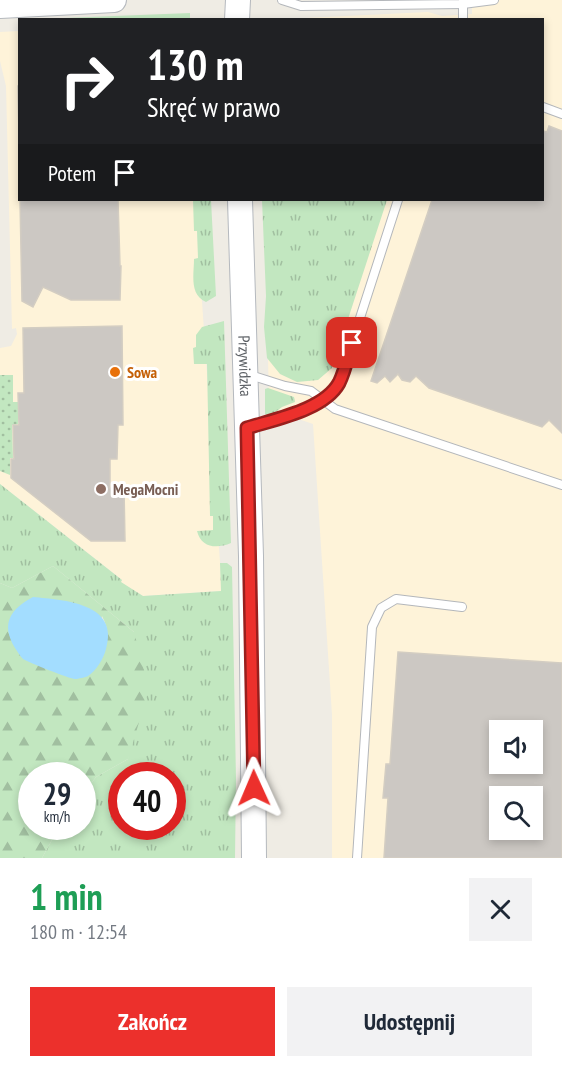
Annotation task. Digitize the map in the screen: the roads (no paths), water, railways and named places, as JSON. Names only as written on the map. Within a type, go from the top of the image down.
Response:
[{"type":"street","points":[[0,6],[114,0]]},
{"type":"street","points":[[237,18],[238,0]]},
{"type":"street","name":"Przywidzka","points":[[240,201],[246,374],[254,858]]},
{"type":"lane","points":[[282,0],[301,6],[494,0]]},
{"type":"lane","points":[[463,2],[464,18]]},
{"type":"lane","points":[[544,107],[562,114]]},
{"type":"lane","points":[[247,428],[325,400],[339,383],[398,201]]},
{"type":"lane","points":[[246,374],[311,391],[335,409],[562,485]]},
{"type":"lane","points":[[357,858],[372,627],[381,608],[396,599],[462,607]]},
{"type":"water","points":[[33,597],[59,600],[86,607],[97,613],[105,622],[108,634],[105,653],[91,674],[75,679],[26,661],[19,654],[8,631],[8,624],[14,612]]},
{"type":"place","name":"Sowa","points":[[115,372]]},
{"type":"place","name":"MegaMocni","points":[[101,489]]}]
